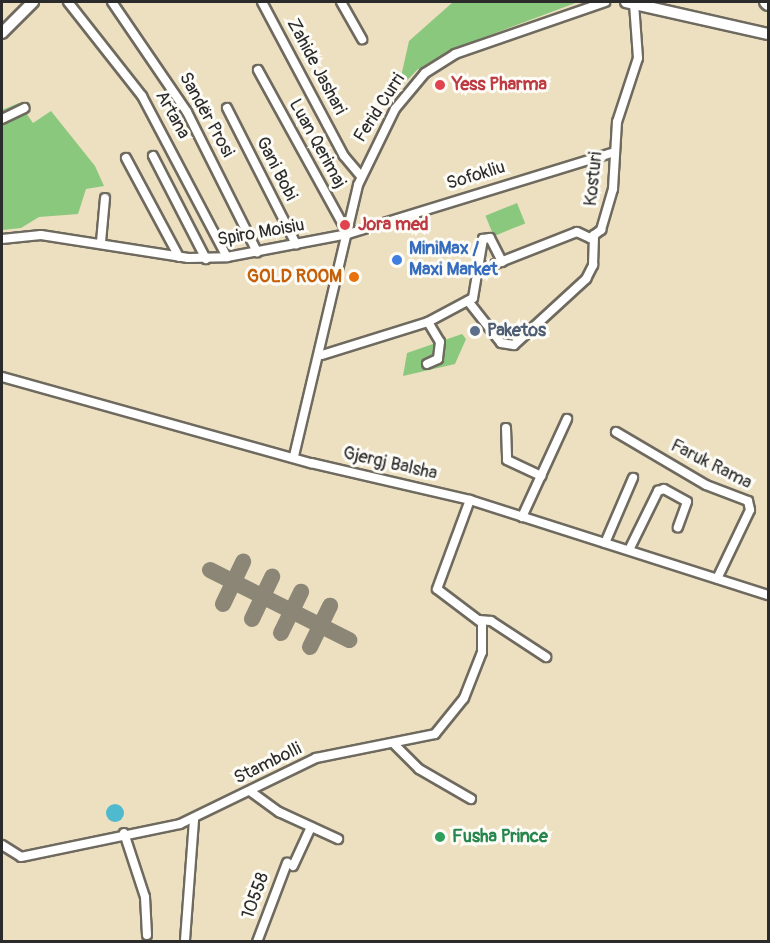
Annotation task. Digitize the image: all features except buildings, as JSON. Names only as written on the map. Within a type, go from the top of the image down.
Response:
[{"type":"main road","points":[[2,33],[33,2]]},
{"type":"main road","points":[[630,2],[739,25],[768,34]]},
{"type":"main road","points":[[739,25],[768,24]]},
{"type":"street","name":"Artana","points":[[68,2],[142,96],[227,257]]},
{"type":"street","name":"Sandër Prosi","points":[[112,2],[187,112],[257,252]]},
{"type":"street","name":"Zahide Jashari","points":[[262,2],[344,156],[361,176]]},
{"type":"street","points":[[341,2],[362,39]]},
{"type":"street","name":"Ferid Curri","points":[[294,456],[322,355],[361,176],[382,130],[425,73],[482,42],[605,2]]},
{"type":"street","name":"Kosturi","points":[[594,235],[610,206],[617,122],[638,58],[630,2]]},
{"type":"street","name":"Luan Qerimaj","points":[[258,70],[348,234]]},
{"type":"street","points":[[2,119],[25,108]]},
{"type":"street","name":"Gani Bobi","points":[[227,108],[296,244]]},
{"type":"street","name":"Sofokliu","points":[[348,234],[615,152]]},
{"type":"street","points":[[153,156],[206,259]]},
{"type":"street","points":[[126,158],[179,257]]},
{"type":"street","points":[[101,242],[105,198]]},
{"type":"street","points":[[468,301],[501,343],[514,345],[586,279],[593,265],[594,235],[577,232],[480,270]]},
{"type":"street","name":"Spiro Moisiu","points":[[2,239],[41,235],[101,242],[179,257],[206,259],[257,252],[348,234]]},
{"type":"street","points":[[322,355],[428,322],[468,301],[476,293],[480,270],[480,246],[488,237],[502,262]]},
{"type":"street","points":[[427,364],[438,359],[440,342],[428,322]]},
{"type":"street","name":"Gjergj Balsha","points":[[2,376],[294,456],[470,500],[768,595]]},
{"type":"street","points":[[522,517],[567,419]]},
{"type":"street","points":[[506,428],[507,460],[542,476]]},
{"type":"street","name":"Faruk Rama","points":[[616,432],[706,485],[748,501],[750,510],[717,579]]},
{"type":"street","points":[[605,543],[633,478]]},
{"type":"street","points":[[629,550],[658,491],[664,489],[687,502],[678,528]]},
{"type":"street","points":[[470,500],[437,588],[480,620],[491,621],[546,657]]},
{"type":"street","name":"Stambolli","points":[[2,845],[5,853],[21,857],[194,819],[316,758],[395,745],[431,736],[455,711],[482,652],[480,620]]},
{"type":"street","points":[[395,745],[419,769],[471,799]]},
{"type":"street","points":[[250,791],[310,827],[338,839]]},
{"type":"street","points":[[185,940],[194,819]]},
{"type":"street","name":"10558","points":[[257,942],[290,864],[310,827]]},
{"type":"street","points":[[124,833],[145,897],[147,935]]},
{"type":"green space","points":[[453,2],[578,2],[453,49],[417,70],[398,90],[409,41]]},
{"type":"green space","points":[[19,103],[33,123],[51,111],[95,166],[104,186],[86,189],[78,214],[39,217],[21,228],[2,230],[2,110]]},
{"type":"green space","points":[[517,203],[525,223],[494,236],[485,216]]},
{"type":"green space","points":[[462,334],[466,339],[455,364],[403,376],[407,353]]},
{"type":"water","points":[[111,804],[119,804],[124,809],[122,820],[111,822],[106,817],[106,809]]},
{"type":"taxiway","points":[[223,604],[243,562]]},
{"type":"taxiway","points":[[210,570],[349,640]]},
{"type":"taxiway","points":[[252,619],[272,577]]},
{"type":"taxiway","points":[[281,633],[301,592]]},
{"type":"taxiway","points":[[310,647],[330,606]]},
{"type":"place","name":"Yess Pharma","points":[[440,85]]},
{"type":"place","name":"Jora med","points":[[345,225]]},
{"type":"place","name":"MiniMax / Maxi Market","points":[[397,260]]},
{"type":"place","name":"GOLD ROOM","points":[[354,277]]},
{"type":"place","name":"Paketos","points":[[475,331]]},
{"type":"place","name":"Fusha Prince","points":[[440,837]]}]
